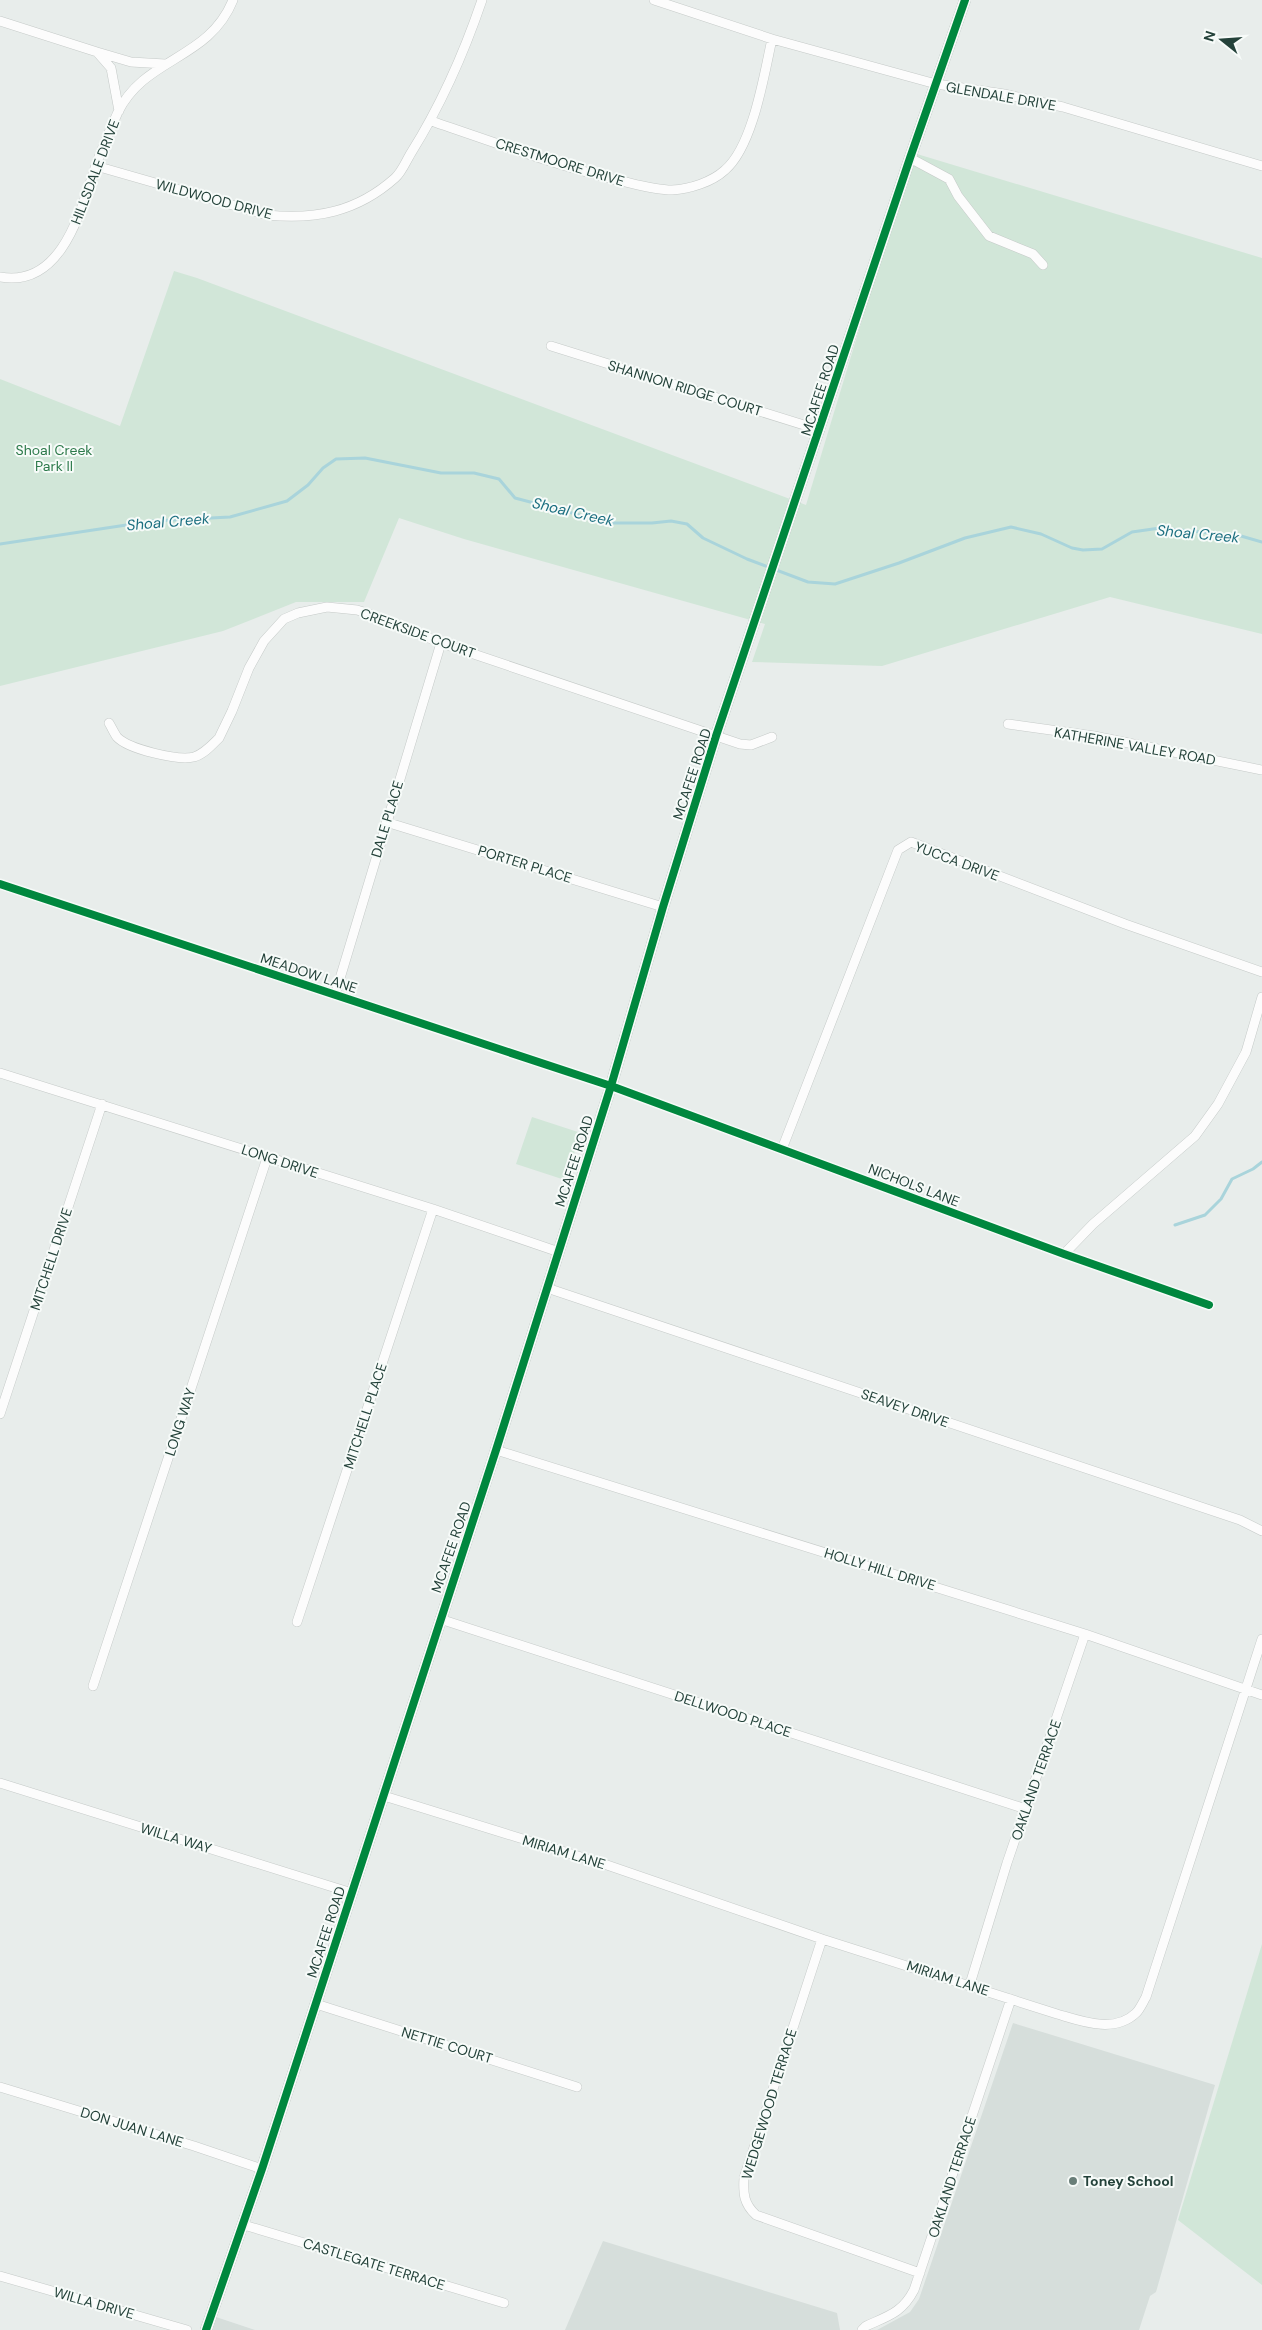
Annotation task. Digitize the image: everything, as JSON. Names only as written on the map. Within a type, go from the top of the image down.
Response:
[{"type":"street","name":"HILLSDALE DRIVE","points":[[0,276],[26,277],[44,266],[62,250],[82,210],[96,166],[119,111],[132,92],[150,73],[202,42],[216,28],[232,0]]},
{"type":"street","name":"WILDWOOD DRIVE","points":[[96,166],[267,215],[296,218],[332,212],[363,201],[396,177],[431,121],[471,32],[482,0]]},
{"type":"street","name":"GLENDALE DRIVE","points":[[654,0],[772,39],[936,84],[1004,94],[1063,107],[1262,166]]},
{"type":"street","name":"MCAFEE ROAD","points":[[206,2330],[244,2225],[496,1450],[611,1086],[663,907],[716,736],[965,0]]},
{"type":"street","points":[[0,21],[131,62],[166,64]]},
{"type":"street","name":"CRESTMOORE DRIVE","points":[[431,121],[580,171],[641,186],[673,190],[699,185],[725,170],[744,145],[760,93],[772,39]]},
{"type":"street","points":[[97,52],[110,68],[119,111]]},
{"type":"street","points":[[910,158],[949,179],[958,196],[988,236],[1034,254],[1043,265]]},
{"type":"street","name":"SHANNON RIDGE COURT","points":[[551,346],[820,430]]},
{"type":"street","name":"CREEKSIDE COURT","points":[[109,723],[118,738],[151,752],[180,758],[195,756],[208,749],[219,738],[249,668],[264,641],[284,619],[313,609],[327,607],[357,610],[415,631],[441,644],[740,744],[751,745],[772,737]]},
{"type":"street","name":"DALE PLACE","points":[[335,995],[441,644]]},
{"type":"street","name":"KATHERINE VALLEY ROAD","points":[[1008,724],[1094,736],[1262,770]]},
{"type":"street","name":"PORTER PLACE","points":[[386,822],[663,907]]},
{"type":"street","name":"YUCCA DRIVE","points":[[782,1149],[898,850],[911,842],[1125,924],[1262,972]]},
{"type":"street","name":"MEADOW LANE","points":[[0,884],[611,1086]]},
{"type":"street","points":[[1064,1254],[1093,1224],[1194,1136],[1218,1104],[1246,1052],[1262,997]]},
{"type":"street","name":"LONG DRIVE","points":[[0,1073],[433,1209],[559,1252]]},
{"type":"street","name":"NICHOLS LANE","points":[[611,1086],[1064,1254],[1209,1305]]},
{"type":"street","name":"MITCHELL DRIVE","points":[[0,1414],[102,1104]]},
{"type":"street","name":"LONG WAY","points":[[93,1686],[267,1158]]},
{"type":"street","name":"MITCHELL PLACE","points":[[297,1622],[433,1209]]},
{"type":"street","name":"SEAVEY DRIVE","points":[[547,1288],[1240,1520],[1262,1531]]},
{"type":"street","name":"HOLLY HILL DRIVE","points":[[496,1450],[1086,1634],[1262,1695]]},
{"type":"street","name":"DELLWOOD PLACE","points":[[440,1620],[1026,1808]]},
{"type":"street","name":"OAKLAND TERRACE","points":[[970,1984],[1007,1863],[1086,1634]]},
{"type":"street","name":"MIRIAM LANE","points":[[384,1796],[607,1865],[822,1939],[970,1984],[1087,2023],[1104,2025],[1120,2022],[1135,2014],[1146,1997],[1156,1972],[1244,1690],[1262,1639]]},
{"type":"street","name":"WILLA WAY","points":[[0,1783],[352,1893]]},
{"type":"street","name":"WEDGEWOOD TERRACE","points":[[822,1939],[747,2169],[743,2194],[748,2208],[756,2215],[920,2273]]},
{"type":"street","name":"OAKLAND TERRACE","points":[[862,2330],[866,2326],[897,2312],[907,2304],[920,2273],[1011,1999]]},
{"type":"street","name":"NETTIE COURT","points":[[316,2004],[577,2087]]},
{"type":"street","name":"DON JUAN LANE","points":[[0,2087],[194,2146],[262,2169]]},
{"type":"street","name":"CASTLEGATE TERRACE","points":[[244,2225],[504,2303]]},
{"type":"street","name":"WILLA DRIVE","points":[[0,2277],[187,2330]]},
{"type":"shaded area","name":"Toney School","points":[[1013,2023],[1215,2085],[1156,2292],[1150,2296],[1139,2330],[877,2330],[910,2312],[919,2299]]},
{"type":"shaded area","points":[[603,2241],[837,2313],[840,2330],[565,2330]]},
{"type":"shaded area","points":[[213,2316],[255,2330],[209,2330]]},
{"type":"green space","name":"Shoal Creek Park II","points":[[917,154],[1262,258],[1262,634],[1110,597],[882,666],[752,662],[765,624],[464,539],[399,518],[364,602],[296,602],[223,631],[0,686],[0,379],[120,426],[174,271],[806,505],[875,277]]},
{"type":"green space","points":[[532,1117],[581,1133],[565,1180],[516,1164]]},
{"type":"green space","points":[[1262,1944],[1262,2285],[1178,2220]]},
{"type":"waterway","name":"Shoal Creek","points":[[0,544],[153,521],[230,517],[287,501],[308,485],[323,468],[336,459],[365,458],[441,473],[474,473],[499,479],[515,498],[610,523],[671,521],[687,524],[703,538],[747,559],[808,582],[835,584],[899,563],[965,538],[1011,527],[1041,534],[1072,548],[1083,550],[1102,549],[1132,532],[1160,528],[1241,536],[1262,542]]},
{"type":"waterway","points":[[1175,1225],[1205,1215],[1221,1199],[1232,1179],[1253,1169],[1262,1162]]},
{"type":"cycle path","points":[[206,2330],[262,2169],[496,1450],[611,1086],[663,907],[716,736],[965,0]]},
{"type":"cycle path","points":[[0,884],[611,1086],[1064,1254],[1209,1305]]},
{"type":"place","name":"Toney School","points":[[1073,2181]]}]
